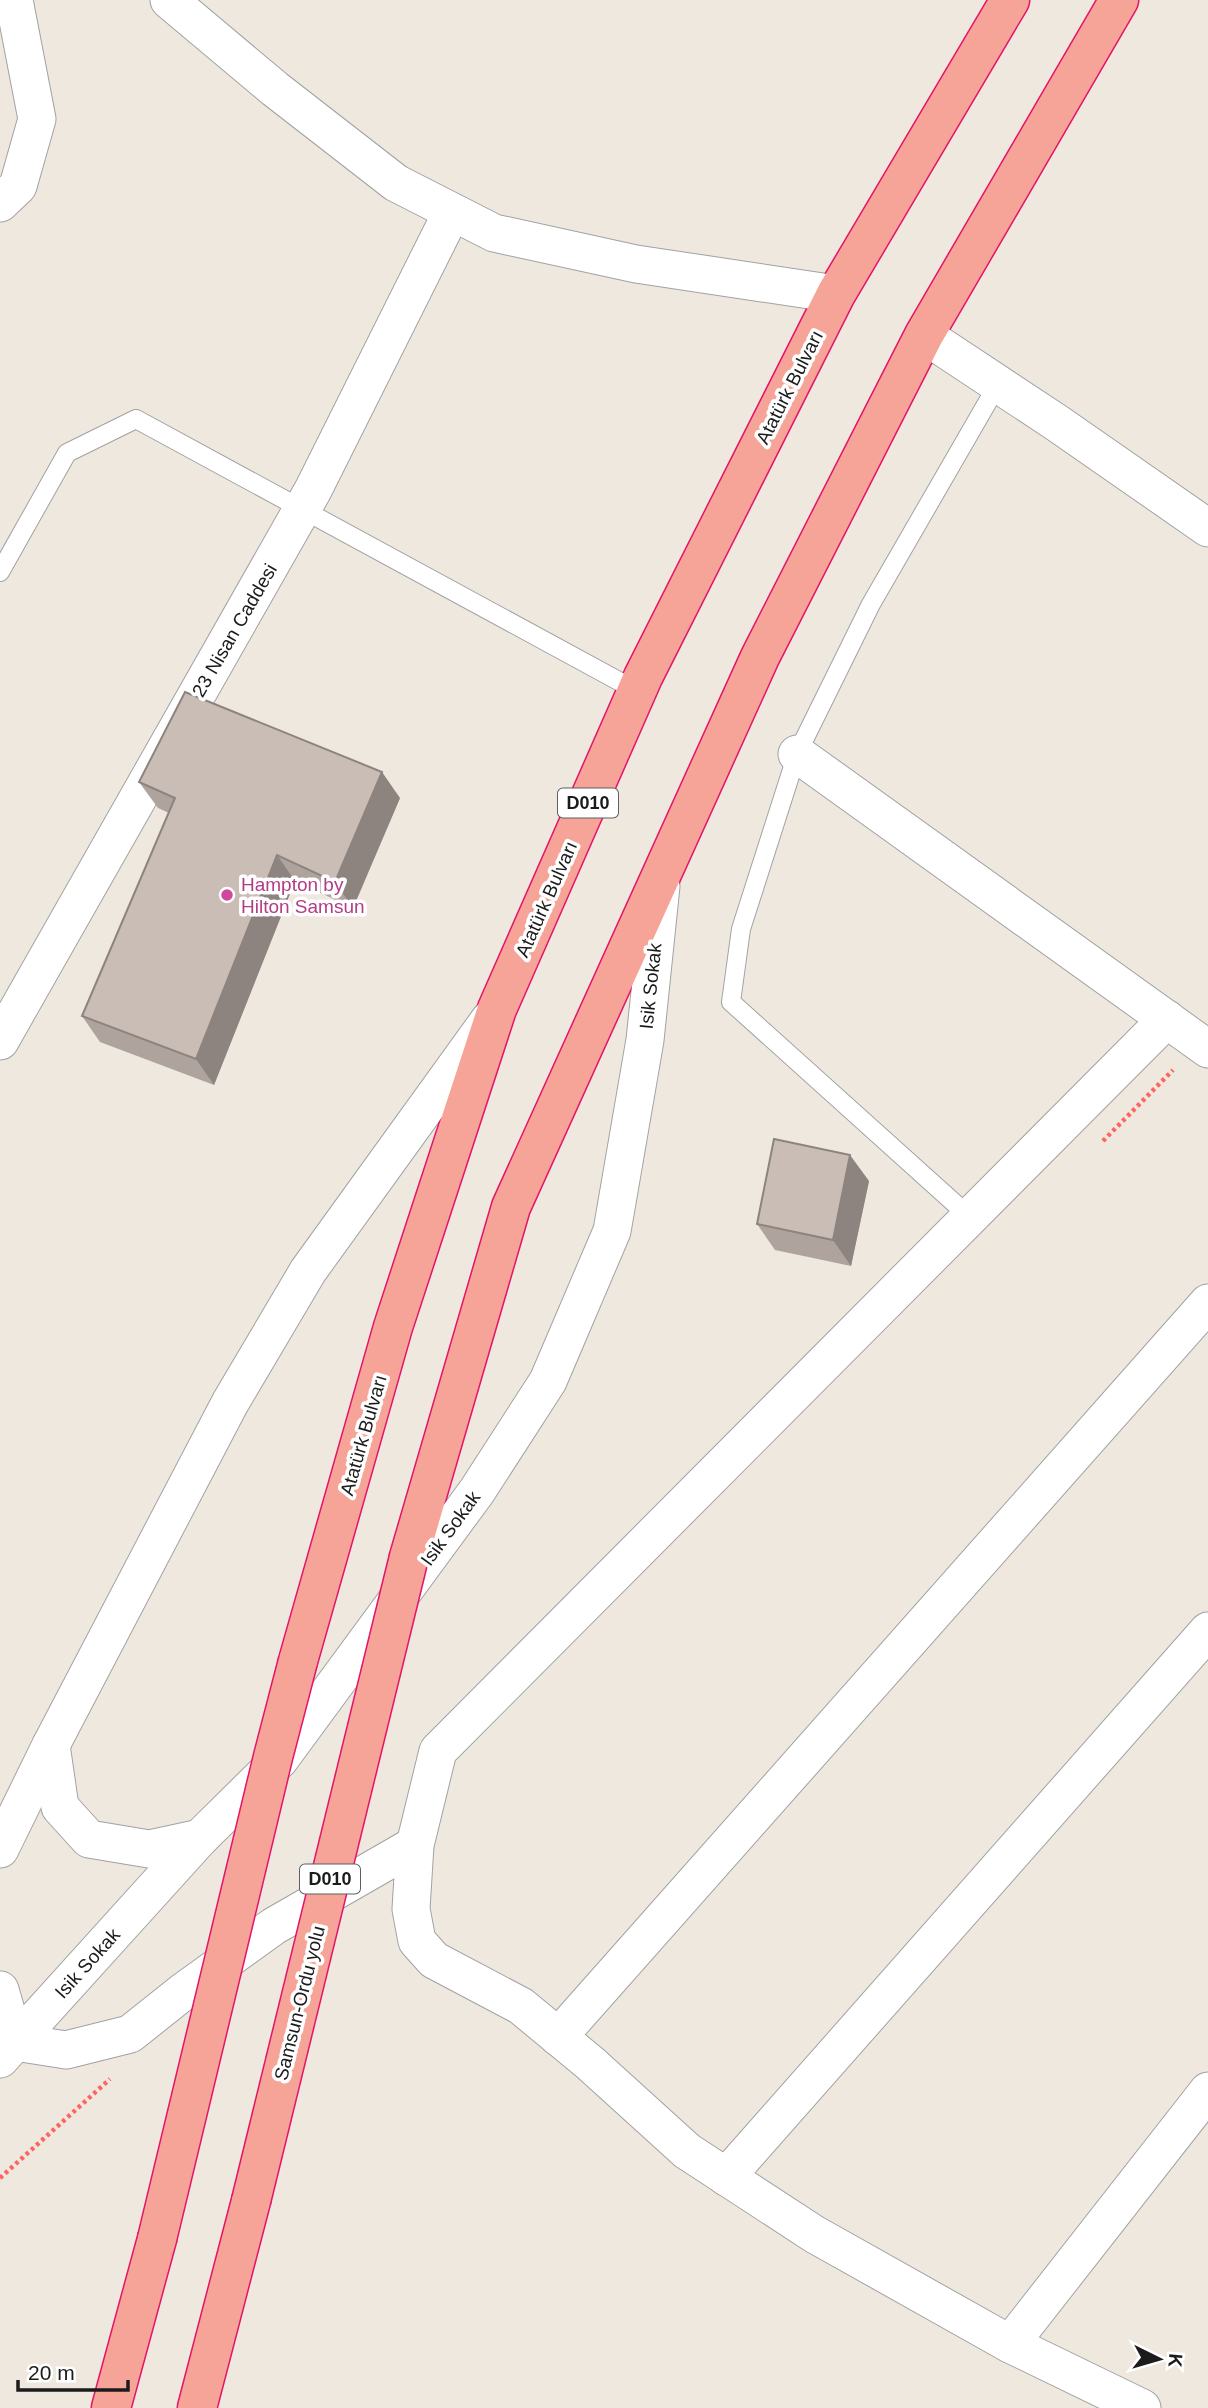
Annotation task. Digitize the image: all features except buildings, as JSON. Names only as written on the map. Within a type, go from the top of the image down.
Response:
[{"type":"highway","name":"Atatürk Bulvarı","points":[[111,2408],[157,2239],[298,1661],[393,1327],[497,1009],[637,691],[836,294],[1010,0]]},
{"type":"highway","name":"D010","points":[[662,878],[760,657],[924,335],[1119,0]]},
{"type":"highway","name":"Samsun-Ordu yolu","points":[[197,2408],[251,2201],[408,1556],[511,1207],[662,878]]},
{"type":"street","points":[[0,203],[18,186],[37,119],[14,0]]},
{"type":"street","points":[[169,0],[275,89],[396,183],[494,233],[636,264],[836,294]]},
{"type":"street","name":"23 Nisan Caddesi","points":[[0,1041],[303,508],[452,212]]},
{"type":"street","points":[[924,335],[1208,528]]},
{"type":"street","points":[[797,754],[1208,1049]]},
{"type":"street","name":"Isik Sokak","points":[[8,2050],[200,1838],[280,1759],[477,1491],[548,1381],[612,1231],[645,1040],[662,878]]},
{"type":"street","points":[[0,1849],[51,1745],[230,1402],[308,1270],[497,1009]]},
{"type":"street","points":[[1142,2408],[1010,2344],[814,2234],[687,2151],[558,2036],[521,2007],[434,1960],[417,1941],[411,1909],[415,1845],[438,1751],[1167,1020]]},
{"type":"street","points":[[558,2036],[1208,1303]]},
{"type":"street","points":[[726,2177],[1208,1631]]},
{"type":"street","points":[[51,1745],[61,1807],[89,1839],[149,1849],[200,1838]]},
{"type":"street","points":[[0,1990],[8,2050],[66,2049],[130,2034],[274,1926],[415,1845]]},
{"type":"street","points":[[1010,2344],[1208,2091]]},
{"type":"lane","points":[[971,1218],[731,1002],[741,929],[797,754],[871,604],[998,384]]},
{"type":"lane","points":[[0,572],[67,453],[136,419],[637,691]]},
{"type":"place","name":"Hampton by Hilton Samsun","points":[[227,895]]}]
